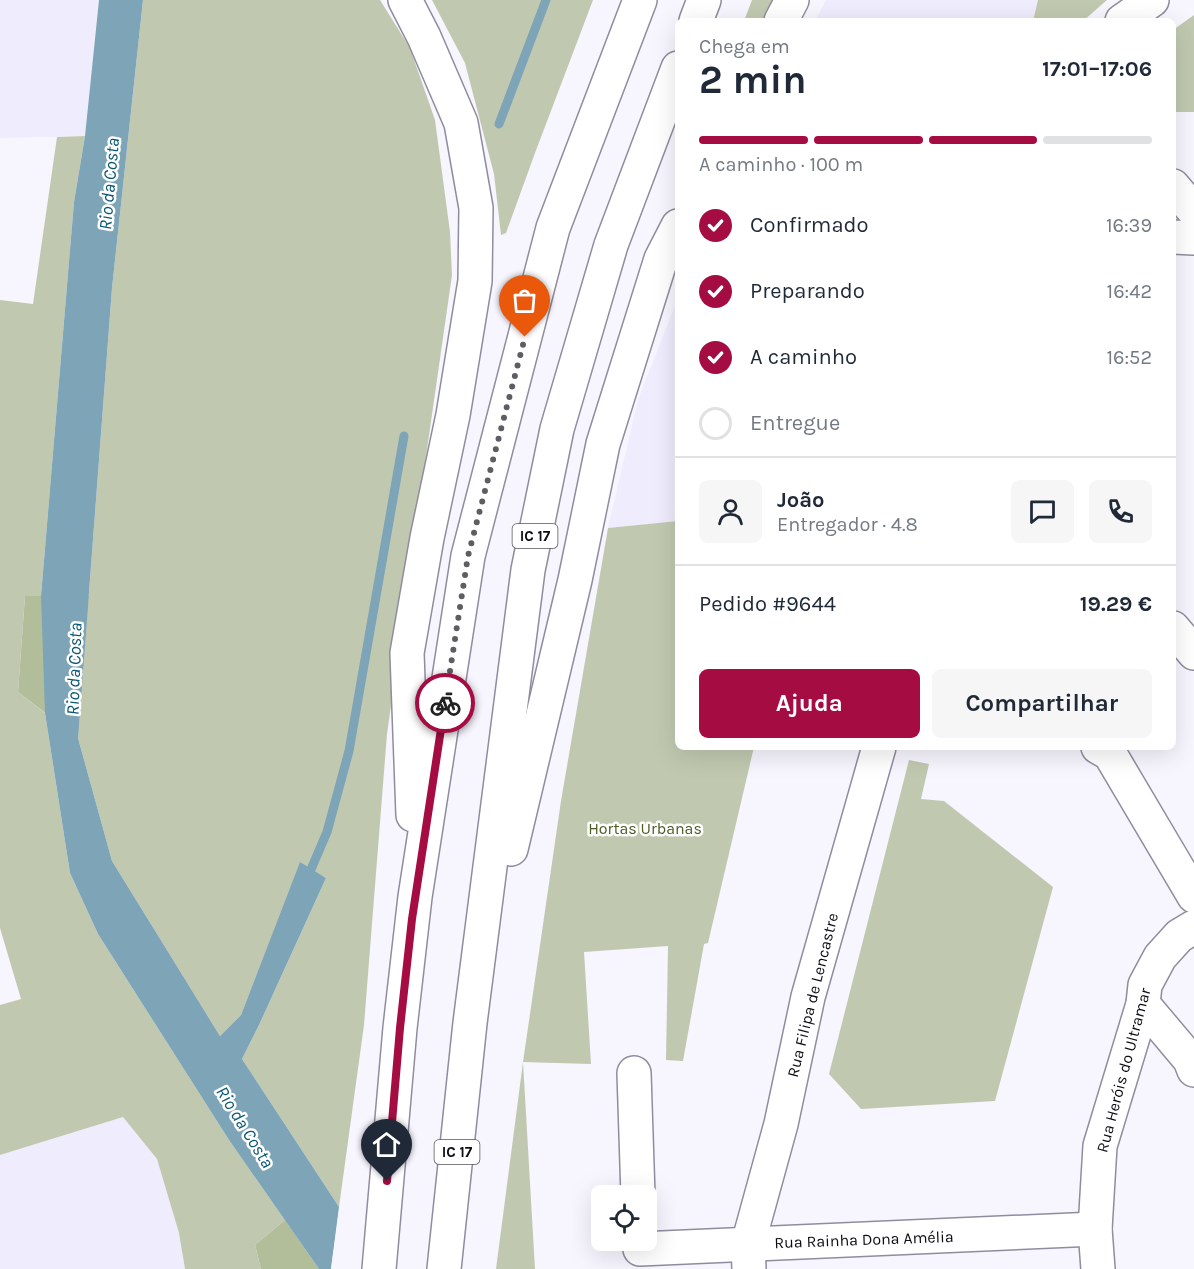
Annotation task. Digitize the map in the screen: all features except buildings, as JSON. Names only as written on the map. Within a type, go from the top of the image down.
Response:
[{"type":"main road","points":[[405,0],[424,37],[460,123],[476,208],[475,281],[453,415],[407,653],[415,897]]},
{"type":"main road","points":[[379,1269],[400,1028],[415,897],[468,556],[553,228],[640,0]]},
{"type":"main road","points":[[697,18],[704,0]]},
{"type":"main road","points":[[783,18],[792,0]]},
{"type":"main road","points":[[1126,18],[1152,0]]},
{"type":"main road","name":"IC 17","points":[[444,1269],[470,1029],[528,570],[557,429],[611,245],[675,76]]},
{"type":"main road","points":[[1176,190],[1194,211]]},
{"type":"main road","points":[[470,1029],[575,580],[603,444],[661,259],[675,232]]},
{"type":"main road","points":[[1176,237],[1194,238]]},
{"type":"main road","points":[[1176,631],[1194,652]]},
{"type":"main road","name":"Rua Filipa de Lencastre","points":[[749,1256],[781,1124],[808,997],[878,750]]},
{"type":"main road","points":[[1103,750],[1110,754],[1194,896]]},
{"type":"main road","name":"Rua Heróis do Ultramar","points":[[1098,1269],[1095,1229],[1100,1146],[1143,1004],[1145,985],[1160,957],[1179,936],[1194,927]]},
{"type":"main road","points":[[1143,1004],[1190,1060],[1194,1070]]},
{"type":"main road","points":[[634,1073],[638,1185]]},
{"type":"main road","name":"Rua Rainha Dona Amélia","points":[[657,1250],[749,1256],[1095,1229]]},
{"type":"shaded area","points":[[0,0],[99,0],[85,136],[0,138]]},
{"type":"shaded area","points":[[826,0],[1038,0],[1034,18],[817,18]]},
{"type":"shaded area","points":[[675,306],[675,521],[608,528],[638,400]]},
{"type":"shaded area","points":[[123,1117],[157,1159],[179,1233],[185,1269],[0,1269],[0,1155]]},
{"type":"green space","points":[[143,0],[380,0],[410,48],[435,120],[450,232],[452,275],[387,734],[364,1025],[339,1207],[242,1059],[326,878],[300,863],[241,1015],[220,1036],[112,861],[78,738],[112,288]]},
{"type":"green space","points":[[432,0],[593,0],[506,233],[501,235],[494,174],[465,63]]},
{"type":"green space","points":[[752,0],[781,0],[772,18],[745,18]]},
{"type":"green space","points":[[1038,0],[1107,0],[1086,18],[1034,18]]},
{"type":"green space","points":[[1194,15],[1194,112],[1176,112],[1176,28]]},
{"type":"green space","points":[[85,136],[74,202],[41,596],[25,596],[18,692],[45,713],[70,873],[98,934],[229,1140],[285,1220],[255,1245],[261,1269],[185,1269],[179,1233],[157,1159],[123,1117],[0,1155],[0,1005],[21,999],[0,928],[0,300],[33,304],[57,137]]},
{"type":"green space","name":"Hortas Urbanas","points":[[675,521],[675,750],[753,750],[708,943],[704,944],[683,1061],[666,1060],[668,946],[584,952],[591,1064],[523,1062],[561,801],[608,528]]},
{"type":"green space","points":[[25,596],[89,596],[78,738],[18,692]]},
{"type":"green space","points":[[909,760],[929,764],[921,799],[944,801],[1053,887],[995,1101],[861,1109],[829,1074]]},
{"type":"green space","points":[[523,1062],[535,1269],[496,1269]]},
{"type":"green space","points":[[285,1220],[319,1269],[261,1269],[255,1245]]},
{"type":"water","name":"Rio da Costa","points":[[99,0],[143,0],[112,288],[78,738],[112,861],[220,1036],[241,1015],[300,862],[326,878],[242,1059],[339,1207],[331,1269],[319,1269],[229,1140],[98,934],[70,873],[45,713],[41,596],[74,202],[85,136]]},
{"type":"pier","points":[[340,1203],[342,1208],[334,1269],[331,1269]]},
{"type":"waterway","points":[[499,124],[546,0]]},
{"type":"waterway","points":[[306,881],[327,832],[349,751],[404,436]]},
{"type":"way so far","points":[[445,703],[468,556],[525,337]]},
{"type":"route","points":[[387,1181],[412,919],[445,703]]}]
